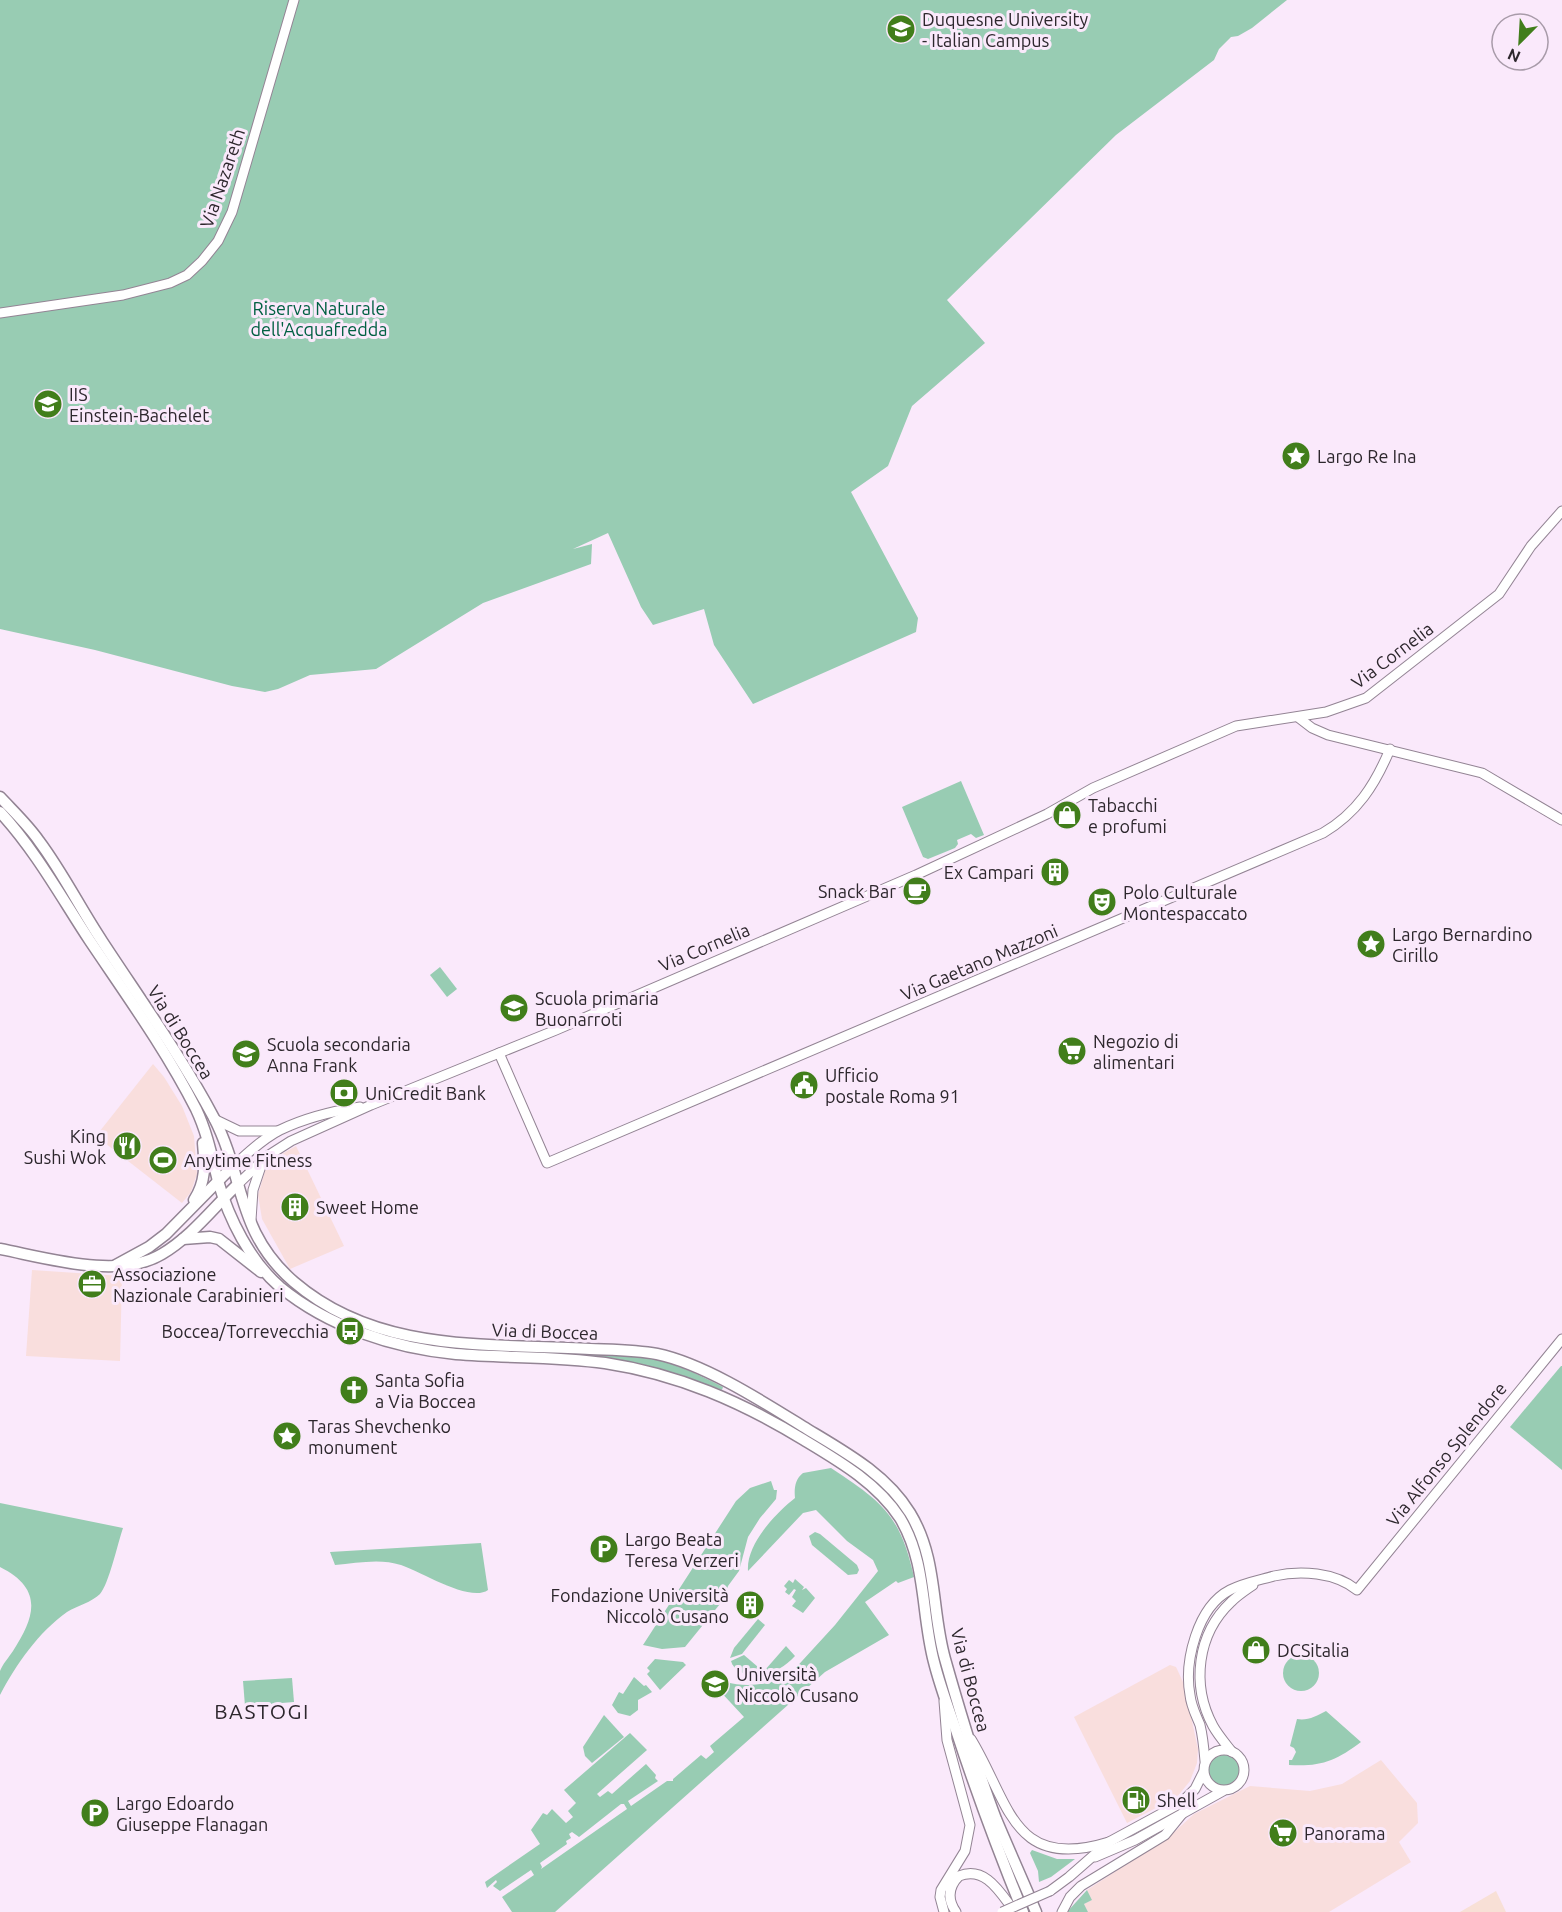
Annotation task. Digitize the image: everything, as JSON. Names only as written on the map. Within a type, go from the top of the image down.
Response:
[{"type":"main road","name":"Via di Boccea","points":[[0,797],[51,857],[100,938],[160,1027],[214,1119],[223,1139],[251,1226],[267,1253],[287,1275],[322,1302],[350,1317],[395,1333],[447,1343],[629,1351],[675,1358],[757,1399],[865,1466],[895,1491],[910,1512],[923,1538],[931,1564],[942,1648],[996,1819],[1036,1912]]},
{"type":"main road","name":"Via di Boccea","points":[[0,812],[36,856],[154,1036],[201,1119],[224,1198],[246,1245],[274,1281],[299,1301],[322,1315],[353,1329],[400,1344],[454,1354],[599,1362],[683,1381],[761,1414],[854,1472],[876,1490],[895,1511],[908,1534],[919,1562],[930,1643],[944,1696],[983,1813],[1024,1907]]},
{"type":"main road","points":[[183,1217],[200,1191],[205,1173],[201,1119]]},
{"type":"main road","points":[[116,1265],[156,1242],[232,1167]]},
{"type":"main road","points":[[0,1249],[82,1264],[132,1265],[148,1261],[163,1254],[183,1239],[237,1185]]},
{"type":"main road","points":[[183,1239],[210,1237],[219,1239],[274,1281]]},
{"type":"street","name":"Via Nazareth","points":[[0,313],[142,291],[166,285],[181,278],[202,261],[218,240],[232,212],[294,0]]},
{"type":"street","name":"Via Cornelia","points":[[237,1185],[263,1160],[285,1144],[371,1105],[499,1053],[916,875],[1047,814],[1093,788],[1236,726],[1299,718],[1350,705],[1366,698],[1499,594],[1531,546],[1562,511]]},
{"type":"street","points":[[1299,718],[1307,726],[1328,735],[1482,773],[1562,820]]},
{"type":"street","name":"Via Gaetano Mazzoni","points":[[499,1053],[548,1163],[1323,833],[1344,820],[1360,804],[1377,779],[1390,750]]},
{"type":"street","name":"Via Cornelia","points":[[232,1167],[252,1149],[279,1131],[333,1112],[371,1105]]},
{"type":"street","points":[[214,1119],[242,1132],[279,1131]]},
{"type":"street","points":[[251,1226],[253,1190],[263,1160]]},
{"type":"street","name":"Via Alfonso Splendore","points":[[1260,1580],[1282,1574],[1307,1573],[1344,1582],[1357,1590],[1562,1339]]},
{"type":"street","points":[[1090,1858],[1119,1848],[1223,1791],[1238,1786],[1244,1773],[1243,1763],[1213,1727],[1205,1709],[1200,1685],[1200,1661],[1210,1630],[1221,1613],[1234,1599],[1260,1580]]},
{"type":"street","points":[[1002,1912],[1024,1907],[1050,1891],[1070,1877],[1109,1842],[1181,1803],[1195,1789],[1203,1773],[1205,1761],[1202,1737],[1190,1700],[1188,1684],[1189,1660],[1194,1642],[1205,1617],[1223,1595],[1231,1589],[1260,1580]]},
{"type":"street","points":[[944,1696],[947,1740],[970,1825],[965,1851],[941,1890],[940,1897],[944,1912]]},
{"type":"street","points":[[968,1733],[1009,1815],[1028,1836],[1041,1844],[1059,1850],[1083,1849],[1109,1842]]},
{"type":"street","points":[[1205,1761],[1216,1752],[1232,1752]]},
{"type":"street","points":[[1203,1773],[1209,1784],[1223,1791]]},
{"type":"street","points":[[1062,1912],[1070,1897],[1085,1883],[1165,1835],[1182,1814]]},
{"type":"street","points":[[956,1912],[950,1899],[951,1887],[959,1876],[973,1873],[985,1877],[1015,1912]]},
{"type":"shaded area","points":[[153,1064],[182,1106],[194,1136],[197,1174],[191,1192],[182,1203],[96,1136]]},
{"type":"shaded area","points":[[296,1146],[344,1246],[290,1269],[262,1219],[258,1195],[265,1171],[273,1159]]},
{"type":"shaded area","points":[[32,1270],[122,1276],[120,1361],[26,1356]]},
{"type":"shaded area","points":[[1170,1665],[1176,1667],[1184,1684],[1198,1749],[1197,1763],[1190,1781],[1177,1797],[1127,1823],[1074,1717]]},
{"type":"shaded area","points":[[1381,1760],[1417,1803],[1418,1823],[1399,1842],[1411,1862],[1329,1912],[1088,1912],[1084,1904],[1092,1900],[1087,1890],[1170,1836],[1194,1814],[1250,1786],[1310,1791],[1342,1784]]},
{"type":"shaded area","points":[[1496,1891],[1506,1912],[1460,1912]]},
{"type":"green space","name":"Riserva Naturale dell'Acquafredda","points":[[0,0],[1287,0],[1252,28],[1238,36],[1231,37],[1219,49],[1214,60],[1116,135],[947,300],[985,343],[912,406],[888,466],[851,492],[918,618],[916,632],[753,704],[714,645],[704,609],[653,625],[641,607],[608,533],[573,549],[592,544],[591,564],[483,603],[376,669],[310,675],[265,692],[0,629]]},
{"type":"green space","points":[[961,781],[984,835],[976,838],[971,834],[957,840],[958,844],[955,848],[928,859],[923,857],[902,807]]},
{"type":"green space","points":[[440,967],[457,989],[447,997],[430,975]]},
{"type":"green space","points":[[566,1354],[623,1355],[662,1361],[723,1387],[722,1390],[645,1366]]},
{"type":"green space","points":[[1562,1366],[1562,1470],[1510,1427]]},
{"type":"green space","points":[[831,1468],[876,1501],[895,1524],[909,1556],[914,1577],[898,1583],[896,1581],[865,1602],[889,1635],[825,1672],[555,1912],[512,1912],[502,1897],[534,1875],[531,1870],[500,1891],[493,1886],[496,1880],[487,1888],[485,1882],[540,1844],[531,1830],[543,1813],[547,1815],[552,1809],[566,1823],[573,1817],[568,1811],[576,1803],[564,1790],[630,1733],[647,1750],[597,1794],[600,1797],[608,1791],[612,1794],[646,1764],[656,1775],[655,1778],[658,1781],[628,1801],[631,1806],[667,1781],[673,1781],[701,1755],[706,1759],[714,1752],[710,1746],[744,1717],[718,1689],[726,1682],[742,1685],[768,1683],[791,1673],[835,1625],[878,1571],[873,1560],[847,1541],[816,1510],[803,1513],[748,1571],[752,1550],[757,1540],[779,1512],[795,1498],[796,1484],[803,1473]],"holes":[[[624,1804],[627,1809],[541,1869],[540,1863],[567,1844],[566,1841],[571,1838],[569,1834],[572,1832],[579,1837]]]},
{"type":"green space","points":[[771,1481],[774,1490],[777,1490],[776,1499],[748,1537],[739,1571],[728,1586],[724,1599],[685,1647],[662,1649],[643,1645],[736,1501],[750,1488]]},
{"type":"green space","points":[[0,1503],[123,1528],[110,1572],[100,1594],[67,1612],[47,1629],[21,1660],[0,1695],[0,1671],[21,1639],[30,1615],[31,1604],[24,1585],[0,1567]]},
{"type":"green space","points":[[815,1532],[857,1565],[859,1570],[857,1574],[848,1575],[812,1545],[809,1536]]},
{"type":"green space","points":[[481,1543],[488,1590],[480,1593],[445,1585],[393,1563],[368,1562],[335,1565],[330,1552]]},
{"type":"green space","points":[[795,1579],[804,1587],[802,1590],[806,1588],[815,1598],[803,1613],[792,1606],[796,1601],[792,1597],[796,1590],[794,1589],[789,1595],[785,1592],[787,1589],[784,1586],[789,1580],[793,1583]]},
{"type":"green space","points":[[758,1619],[765,1625],[742,1654],[730,1658],[734,1648]]},
{"type":"green space","points":[[786,1646],[795,1656],[791,1660],[773,1671],[757,1674],[760,1669],[765,1670]]},
{"type":"green space","points":[[744,1655],[758,1667],[753,1674],[740,1672],[732,1664],[731,1661]]},
{"type":"green space","points":[[1301,1655],[1314,1660],[1319,1673],[1314,1686],[1301,1691],[1288,1686],[1283,1673],[1288,1660]]},
{"type":"green space","points":[[655,1659],[683,1662],[686,1665],[660,1690],[647,1674],[650,1671],[647,1668]]},
{"type":"green space","points":[[634,1677],[652,1692],[638,1700],[638,1710],[630,1716],[618,1713],[612,1705],[619,1692],[623,1694]]},
{"type":"green space","points":[[292,1678],[294,1702],[245,1706],[243,1681]]},
{"type":"green space","points":[[1326,1711],[1361,1742],[1344,1754],[1319,1764],[1289,1765],[1289,1760],[1292,1760],[1296,1752],[1290,1746],[1297,1719],[1308,1719]]},
{"type":"green space","points":[[604,1715],[624,1737],[592,1763],[585,1756],[583,1747]]},
{"type":"green space","points":[[1224,1755],[1236,1759],[1240,1771],[1236,1783],[1224,1787],[1212,1783],[1208,1771],[1212,1759]]},
{"type":"green space","points":[[1032,1850],[1057,1859],[1075,1859],[1051,1877],[1039,1882],[1038,1871],[1030,1853]]},
{"type":"green space","points":[[1087,1890],[1092,1900],[1084,1904],[1088,1912],[1067,1912]]},
{"type":"place","name":"Duquesne University - Italian Campus","points":[[901,29]]},
{"type":"place","name":"IIS Einstein-Bachelet","points":[[48,404]]},
{"type":"place","name":"Largo Re Ina","points":[[1296,456]]},
{"type":"place","name":"Tabacchi e profumi","points":[[1067,815]]},
{"type":"place","name":"Ex Campari","points":[[1055,872]]},
{"type":"place","name":"Snack Bar","points":[[917,891]]},
{"type":"place","name":"Polo Culturale Montespaccato","points":[[1102,902]]},
{"type":"place","name":"Largo Bernardino Cirillo","points":[[1371,944]]},
{"type":"place","name":"Scuola primaria Buonarroti","points":[[514,1008]]},
{"type":"place","name":"Negozio di alimentari","points":[[1072,1051]]},
{"type":"place","name":"Scuola secondaria Anna Frank","points":[[246,1054]]},
{"type":"place","name":"Ufficio postale Roma 91","points":[[804,1085]]},
{"type":"place","name":"UniCredit Bank","points":[[344,1093]]},
{"type":"place","name":"King Sushi Wok","points":[[127,1146]]},
{"type":"place","name":"Anytime Fitness","points":[[163,1160]]},
{"type":"place","name":"Sweet Home","points":[[295,1207]]},
{"type":"place","name":"Associazione Nazionale Carabinieri","points":[[92,1284]]},
{"type":"place","name":"Boccea/Torrevecchia","points":[[350,1331]]},
{"type":"place","name":"Santa Sofia a Via Boccea","points":[[354,1390]]},
{"type":"place","name":"Taras Shevchenko monument","points":[[287,1436]]},
{"type":"place","name":"Largo Beata Teresa Verzeri","points":[[604,1549]]},
{"type":"place","name":"Fondazione Università Niccolò Cusano","points":[[750,1605]]},
{"type":"place","name":"DCSitalia","points":[[1256,1650]]},
{"type":"place","name":"Università Niccolò Cusano","points":[[715,1684]]},
{"type":"place","name":"Shell","points":[[1136,1800]]},
{"type":"place","name":"Largo Edoardo Giuseppe Flanagan","points":[[95,1813]]},
{"type":"place","name":"Panorama","points":[[1283,1833]]},
{"type":"district","name":"BASTOGI","points":[[262,1711]]}]
